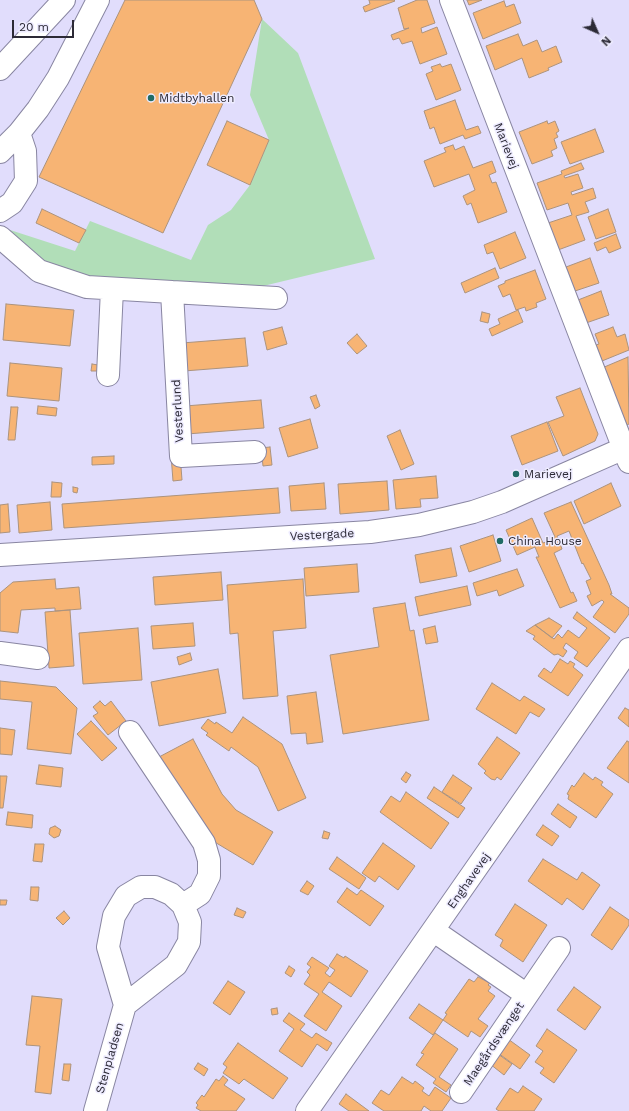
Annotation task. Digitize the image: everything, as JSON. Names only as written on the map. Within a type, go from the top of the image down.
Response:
[{"type":"street","points":[[0,69],[64,0]]},
{"type":"street","points":[[0,152],[19,133],[38,109],[58,78],[98,0]]},
{"type":"street","name":"Marievej","points":[[451,0],[627,452]]},
{"type":"street","points":[[0,211],[15,199],[26,181],[25,152],[19,133]]},
{"type":"street","points":[[3,249],[39,271],[87,287],[276,298]]},
{"type":"street","points":[[108,375],[112,288]]},
{"type":"street","name":"Vesterlund","points":[[172,292],[181,456],[256,452]]},
{"type":"street","name":"Vestergade","points":[[0,555],[370,532],[419,525],[502,502],[627,452]]},
{"type":"street","name":"Enghavevej","points":[[307,1111],[434,931],[629,649]]},
{"type":"street","points":[[0,653],[38,658]]},
{"type":"street","points":[[130,732],[204,843],[209,860],[209,876],[200,894],[183,905]]},
{"type":"street","points":[[141,886],[155,887],[166,892],[183,905],[190,922],[189,942],[176,965],[125,1005],[108,947],[114,916],[126,896],[141,886]]},
{"type":"street","name":"Maegårdsvænget","points":[[434,931],[527,995]]},
{"type":"street","name":"Maegårdsvænget","points":[[462,1092],[559,948]]},
{"type":"street","name":"Stenpladsen","points":[[95,1111],[125,1005]]},
{"type":"green space","points":[[262,19],[298,53],[375,259],[259,287],[98,281],[61,272],[33,257],[7,229],[75,251],[90,221],[191,260],[208,225],[231,210],[250,185],[269,140],[250,95]]},
{"type":"building","name":"Midtbyhallen","points":[[125,0],[254,0],[262,19],[163,233],[39,177]]},
{"type":"building","points":[[369,0],[395,1],[365,12],[363,7],[370,4]]},
{"type":"building","points":[[417,0],[427,0],[435,23],[421,28],[422,33],[437,27],[447,54],[420,64],[412,41],[402,44],[399,38],[393,40],[391,35],[409,28],[404,29],[398,8]]},
{"type":"building","points":[[467,0],[482,0],[469,5]]},
{"type":"building","points":[[504,1],[506,7],[514,4],[521,23],[483,39],[473,13]]},
{"type":"building","points":[[518,34],[523,46],[537,40],[542,52],[556,46],[562,62],[548,68],[549,70],[529,78],[522,58],[495,70],[486,46]]},
{"type":"building","points":[[440,64],[442,67],[451,64],[461,90],[436,100],[426,74],[433,71],[431,67]]},
{"type":"building","points":[[455,100],[466,130],[478,126],[481,133],[465,139],[463,135],[440,144],[434,127],[430,129],[424,111]]},
{"type":"building","points":[[227,121],[269,140],[250,185],[207,165]]},
{"type":"building","points":[[547,121],[548,124],[555,121],[559,131],[556,133],[558,137],[554,139],[557,148],[551,151],[553,156],[532,164],[519,132]]},
{"type":"building","points":[[595,129],[604,152],[570,164],[561,142]]},
{"type":"building","points":[[453,145],[455,150],[464,146],[473,168],[492,161],[496,172],[489,175],[492,183],[496,182],[507,212],[478,223],[471,203],[467,205],[463,196],[475,190],[469,174],[434,187],[424,161],[446,152],[444,148]]},
{"type":"building","points":[[581,163],[584,169],[564,176],[565,178],[578,174],[583,188],[571,192],[572,195],[593,188],[596,198],[585,202],[589,212],[576,216],[585,240],[558,250],[548,223],[572,215],[568,203],[547,210],[537,183],[562,174],[561,171]]},
{"type":"building","points":[[42,209],[86,230],[79,243],[36,223]]},
{"type":"building","points":[[608,209],[616,232],[596,239],[588,217]]},
{"type":"building","points":[[515,232],[526,258],[500,269],[493,252],[487,254],[484,245]]},
{"type":"building","points":[[616,234],[621,248],[609,253],[606,247],[597,251],[594,243]]},
{"type":"building","points":[[590,258],[599,283],[575,291],[566,267]]},
{"type":"building","points":[[495,268],[499,278],[465,293],[461,283]]},
{"type":"building","points":[[535,270],[546,299],[536,303],[537,307],[526,311],[525,307],[516,310],[510,294],[503,297],[498,286],[505,283],[505,281]]},
{"type":"building","points":[[601,291],[609,315],[586,323],[578,300]]},
{"type":"building","points":[[6,304],[74,310],[70,346],[3,340]]},
{"type":"building","points":[[518,310],[523,322],[492,336],[489,329],[500,324],[498,319]]},
{"type":"building","points":[[482,312],[490,314],[488,323],[480,321]]},
{"type":"building","points":[[282,327],[287,344],[267,350],[263,332]]},
{"type":"building","points":[[613,327],[617,337],[625,334],[629,350],[602,361],[596,345],[599,344],[595,334]]},
{"type":"building","points":[[357,334],[367,346],[357,354],[347,343]]},
{"type":"building","points":[[245,338],[248,366],[184,371],[182,343]]},
{"type":"building","points":[[628,357],[629,424],[627,425],[602,368]]},
{"type":"building","points":[[10,363],[62,368],[59,401],[7,396]]},
{"type":"building","points":[[92,364],[98,365],[98,371],[91,371]]},
{"type":"building","points":[[580,388],[598,434],[595,441],[563,456],[548,422],[564,416],[556,397]]},
{"type":"building","points":[[316,395],[320,406],[315,409],[310,397]]},
{"type":"building","points":[[261,400],[264,428],[187,434],[185,406]]},
{"type":"building","points":[[38,406],[57,408],[56,416],[37,414]]},
{"type":"building","points":[[11,407],[18,407],[15,440],[8,440]]},
{"type":"building","points":[[310,419],[318,448],[288,457],[279,428]]},
{"type":"building","points":[[547,422],[558,451],[522,465],[511,436]]},
{"type":"building","points":[[400,430],[414,464],[401,470],[387,436]]},
{"type":"building","points":[[270,447],[272,465],[263,466],[261,448]]},
{"type":"building","points":[[180,454],[182,480],[173,481],[171,455]]},
{"type":"building","points":[[114,456],[114,464],[92,465],[92,457]]},
{"type":"building","points":[[436,476],[438,498],[420,499],[421,507],[396,509],[393,480]]},
{"type":"building","points":[[387,481],[389,510],[340,514],[338,484]]},
{"type":"building","points":[[52,482],[62,483],[61,497],[51,497]]},
{"type":"building","points":[[324,483],[326,509],[291,511],[289,486]]},
{"type":"building","points":[[611,483],[621,506],[584,524],[574,501]]},
{"type":"building","points":[[73,487],[78,488],[77,493],[73,492]]},
{"type":"building","points":[[278,488],[280,513],[64,528],[62,504]]},
{"type":"building","points":[[50,502],[52,530],[19,533],[17,505]]},
{"type":"building","points":[[571,502],[609,585],[612,594],[610,594],[629,608],[629,614],[615,633],[593,617],[604,602],[602,600],[592,606],[587,596],[591,594],[586,581],[591,579],[583,563],[582,564],[569,531],[557,536],[562,549],[554,553],[571,593],[573,592],[577,601],[560,608],[536,557],[539,557],[535,547],[517,555],[506,530],[532,518],[543,543],[549,541],[555,537],[544,513]]},
{"type":"building","points":[[8,504],[10,532],[0,533],[0,505]]},
{"type":"building","points":[[493,535],[501,561],[469,572],[460,546]]},
{"type":"building","points":[[451,548],[457,576],[420,583],[415,555]]},
{"type":"building","points":[[357,564],[359,592],[306,596],[304,568]]},
{"type":"building","points":[[517,569],[524,586],[499,596],[497,590],[477,596],[473,583]]},
{"type":"building","points":[[221,572],[223,600],[155,605],[153,577]]},
{"type":"building","points":[[55,579],[56,589],[79,587],[81,609],[55,611],[55,608],[21,610],[18,633],[0,631],[0,593],[13,582]]},
{"type":"building","points":[[303,579],[306,628],[273,631],[278,696],[243,699],[238,633],[230,634],[227,585]]},
{"type":"building","points":[[467,586],[471,605],[419,616],[415,597]]},
{"type":"building","points":[[405,603],[410,631],[414,630],[429,720],[343,734],[330,655],[379,647],[373,608]]},
{"type":"building","points":[[70,610],[74,666],[49,668],[45,612]]},
{"type":"building","points":[[577,612],[610,638],[587,667],[574,658],[578,652],[566,643],[563,648],[567,651],[563,657],[558,654],[554,655],[533,639],[535,636],[526,631],[535,625],[554,639],[558,634],[562,638],[568,630],[579,638],[587,628],[573,618]]},
{"type":"building","points":[[549,618],[562,626],[552,638],[535,625]]},
{"type":"building","points":[[193,623],[195,646],[153,649],[151,626]]},
{"type":"building","points":[[435,626],[438,642],[426,644],[423,629]]},
{"type":"building","points":[[138,628],[142,680],[83,684],[79,633]]},
{"type":"building","points":[[190,653],[192,660],[179,665],[177,657]]},
{"type":"building","points":[[560,659],[568,664],[570,661],[575,664],[573,667],[583,675],[568,696],[538,676],[544,668],[551,673]]},
{"type":"building","points":[[218,669],[226,713],[159,726],[151,682]]},
{"type":"building","points":[[0,681],[56,687],[77,708],[71,754],[27,749],[32,702],[0,699]]},
{"type":"building","points":[[492,683],[520,701],[524,696],[545,709],[539,717],[530,712],[516,734],[476,709]]},
{"type":"building","points":[[316,692],[323,742],[307,744],[306,733],[291,734],[287,696]]},
{"type":"building","points":[[100,701],[105,706],[111,701],[126,721],[108,735],[93,716],[98,713],[93,707]]},
{"type":"building","points":[[625,708],[629,710],[629,727],[618,718]]},
{"type":"building","points":[[243,717],[282,744],[306,798],[278,811],[258,767],[231,747],[229,751],[206,735],[208,733],[201,728],[208,719],[215,724],[216,722],[232,733]]},
{"type":"building","points":[[91,721],[117,748],[102,761],[77,734]]},
{"type":"building","points":[[0,728],[15,730],[12,755],[0,754]]},
{"type":"building","points":[[497,737],[520,753],[501,780],[497,777],[495,780],[491,779],[484,773],[486,771],[478,764]]},
{"type":"building","points":[[193,739],[222,794],[236,810],[273,832],[253,865],[213,841],[159,757]]},
{"type":"building","points":[[627,741],[629,742],[629,783],[607,768]]},
{"type":"building","points":[[39,765],[63,768],[61,787],[36,784]]},
{"type":"building","points":[[406,772],[411,775],[406,783],[401,779]]},
{"type":"building","points":[[584,773],[593,780],[595,777],[603,782],[601,785],[613,794],[596,818],[568,799],[569,795],[567,794],[572,785],[574,787]]},
{"type":"building","points":[[453,775],[472,788],[461,804],[442,792]]},
{"type":"building","points":[[0,776],[7,776],[3,808],[0,808]]},
{"type":"building","points":[[434,787],[465,808],[458,818],[427,798]]},
{"type":"building","points":[[406,792],[449,823],[431,849],[380,812],[391,796],[400,802]]},
{"type":"building","points":[[558,804],[577,817],[570,828],[551,814]]},
{"type":"building","points":[[8,812],[33,815],[32,828],[6,825]]},
{"type":"building","points":[[543,825],[559,836],[552,846],[536,835]]},
{"type":"building","points":[[55,826],[61,830],[59,836],[54,838],[49,834],[50,828]]},
{"type":"building","points":[[324,831],[330,833],[328,839],[322,838]]},
{"type":"building","points":[[383,843],[415,866],[398,890],[379,876],[375,882],[362,873]]},
{"type":"building","points":[[35,844],[44,844],[42,862],[33,861]]},
{"type":"building","points":[[337,857],[366,878],[359,889],[329,869]]},
{"type":"building","points":[[543,859],[577,880],[582,872],[600,885],[583,910],[567,898],[562,905],[528,881]]},
{"type":"building","points":[[307,881],[314,886],[308,895],[300,891]]},
{"type":"building","points":[[31,887],[39,887],[38,901],[30,900]]},
{"type":"building","points":[[347,888],[357,895],[361,890],[384,906],[370,926],[337,902]]},
{"type":"building","points":[[0,900],[7,900],[6,905],[0,905]]},
{"type":"building","points":[[515,904],[547,925],[523,962],[500,946],[503,940],[495,935]]},
{"type":"building","points":[[610,907],[629,920],[629,925],[612,950],[591,935]]},
{"type":"building","points":[[237,908],[246,912],[243,918],[234,915]]},
{"type":"building","points":[[64,911],[70,918],[63,925],[56,918]]},
{"type":"building","points":[[337,954],[344,958],[345,956],[368,971],[351,997],[329,982],[322,992],[342,1006],[326,1031],[304,1016],[319,994],[304,984],[310,975],[307,972],[311,967],[307,964],[312,957],[329,968],[325,973],[330,977],[335,970],[329,966]]},
{"type":"building","points":[[289,966],[295,970],[291,977],[285,973]]},
{"type":"building","points":[[478,977],[490,983],[488,985],[491,987],[488,991],[495,996],[478,1019],[488,1026],[480,1037],[471,1031],[468,1037],[443,1020],[447,1014],[445,1013],[469,979],[474,982]]},
{"type":"building","points":[[228,981],[245,992],[230,1015],[213,1003]]},
{"type":"building","points":[[574,987],[601,1007],[585,1030],[557,1010]]},
{"type":"building","points":[[32,996],[62,999],[51,1094],[35,1092],[40,1046],[26,1045]]},
{"type":"building","points":[[419,1004],[443,1020],[433,1035],[409,1018]]},
{"type":"building","points":[[277,1008],[278,1014],[272,1015],[271,1009]]},
{"type":"building","points":[[289,1013],[305,1024],[300,1030],[312,1038],[316,1033],[332,1043],[327,1051],[317,1044],[302,1067],[279,1051],[294,1029],[283,1021]]},
{"type":"building","points":[[547,1029],[577,1050],[554,1083],[540,1073],[544,1068],[535,1062],[543,1051],[536,1046]]},
{"type":"building","points":[[435,1033],[458,1049],[439,1077],[451,1085],[446,1092],[433,1083],[436,1079],[416,1065],[424,1054],[421,1053]]},
{"type":"building","points":[[508,1039],[530,1055],[520,1069],[498,1053]]},
{"type":"building","points":[[238,1043],[288,1078],[273,1099],[244,1079],[239,1084],[223,1073],[227,1067],[223,1064]]},
{"type":"building","points":[[498,1054],[512,1064],[504,1075],[490,1064]]},
{"type":"building","points":[[198,1063],[208,1069],[204,1076],[194,1069]]},
{"type":"building","points":[[64,1064],[71,1064],[69,1081],[62,1080]]},
{"type":"building","points":[[223,1076],[228,1080],[224,1085],[245,1099],[236,1111],[201,1111],[196,1108],[198,1105],[196,1103],[202,1095],[204,1097],[216,1079],[219,1081]]},
{"type":"building","points":[[402,1077],[413,1084],[415,1081],[424,1088],[422,1091],[429,1096],[435,1087],[451,1098],[442,1111],[431,1111],[424,1106],[421,1111],[384,1111],[372,1103],[381,1090],[389,1095]]},
{"type":"building","points":[[523,1086],[542,1099],[534,1111],[499,1111],[496,1109],[510,1088],[518,1093]]},
{"type":"building","points":[[346,1094],[369,1111],[349,1111],[339,1104]]},
{"type":"place","name":"Midtbyhallen","points":[[151,98]]},
{"type":"place","name":"Marievej","points":[[516,474]]},
{"type":"place","name":"China House","points":[[500,541]]}]
